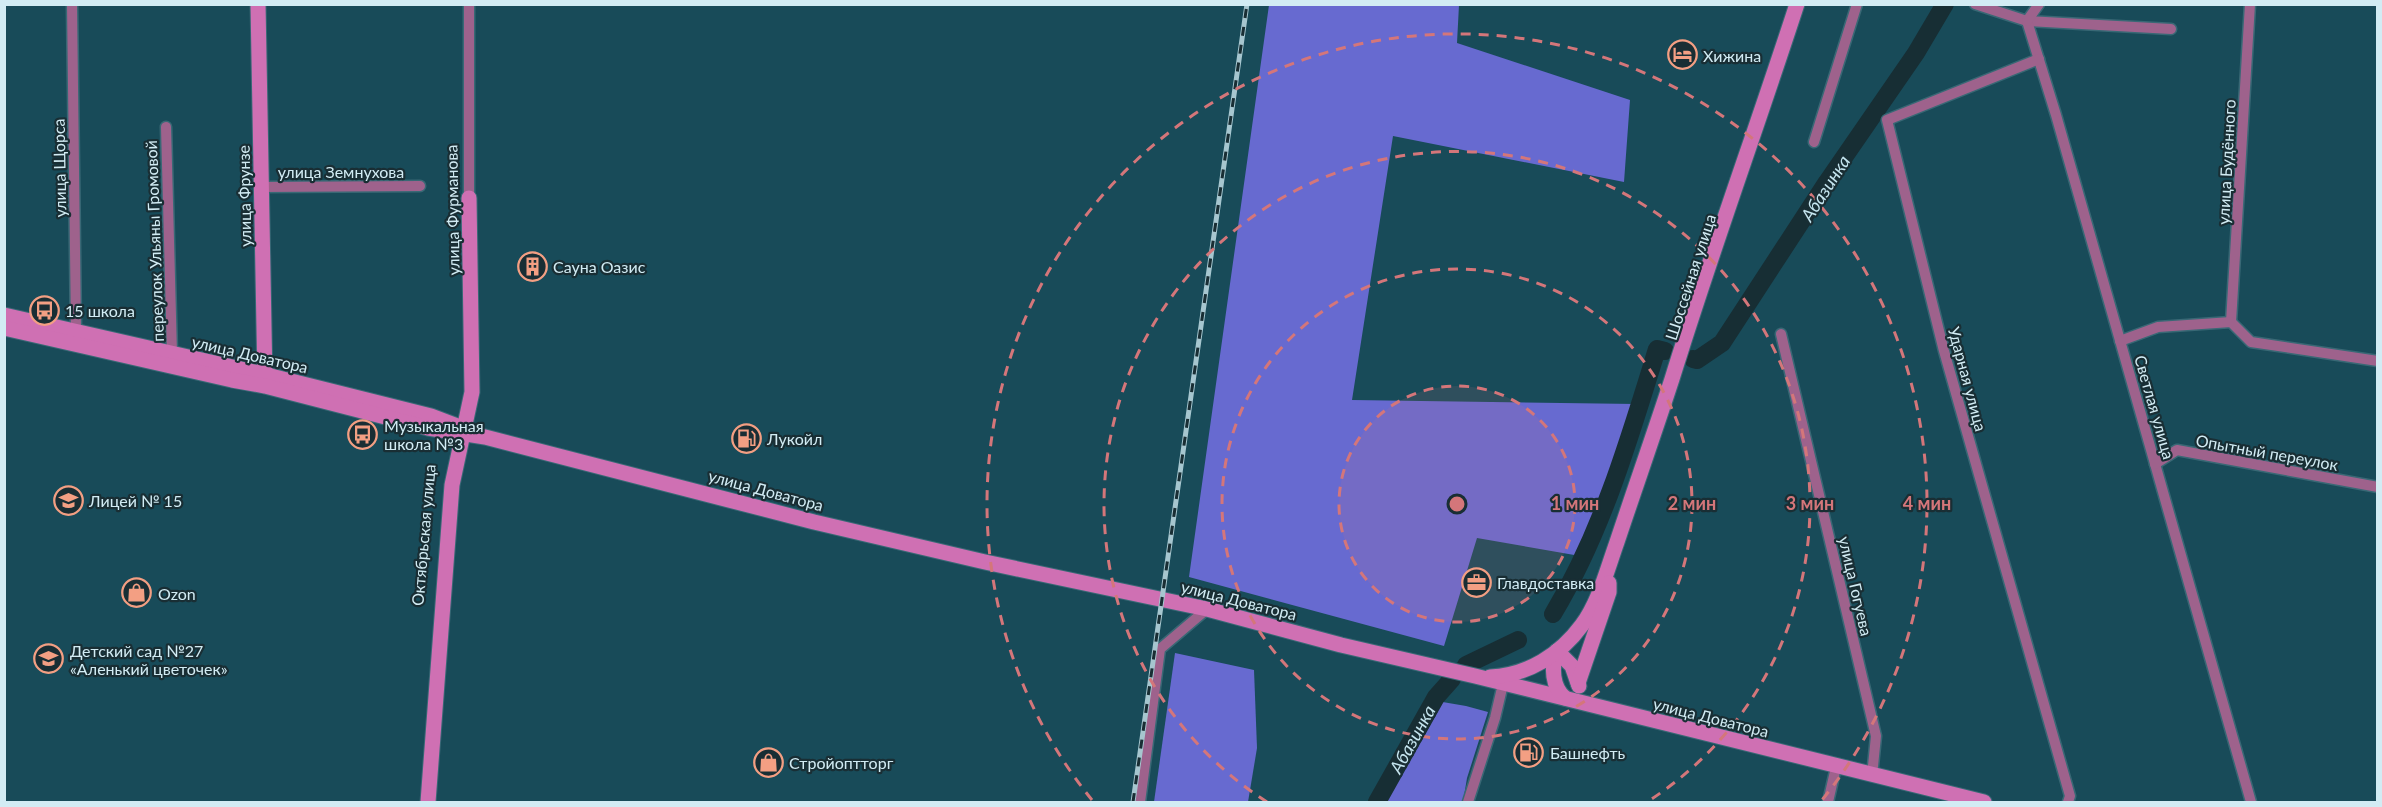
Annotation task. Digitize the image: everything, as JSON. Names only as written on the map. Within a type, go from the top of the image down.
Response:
[{"type":"main road","name":"улица Фрунзе","points":[[258,4],[266,380]]},
{"type":"main road","name":"Шоссейная улица","points":[[1557,651],[1585,620],[1611,561],[1799,4]]},
{"type":"main road","name":"улица Фурманова","points":[[463,427],[472,392],[469,198]]},
{"type":"main road","name":"улица Доватора","points":[[4,315],[172,354],[266,380],[431,416],[485,437],[814,522],[985,562],[1207,609],[1341,645],[1476,676],[1984,802]]},
{"type":"main road","name":"улица Доватора","points":[[4,327],[220,378],[266,380]]},
{"type":"main road","name":"Октябрьская улица","points":[[419,802],[447,463],[463,427]]},
{"type":"main road","name":"Октябрьская улица","points":[[428,802],[452,485],[463,427]]},
{"type":"main road","name":"Шоссейная улица","points":[[1578,683],[1609,592],[1611,561]]},
{"type":"main road","points":[[1476,676],[1514,668],[1557,651]]},
{"type":"main road","points":[[1557,651],[1572,666],[1583,696],[1598,707]]},
{"type":"main road","points":[[1557,651],[1554,661],[1554,678],[1556,687],[1565,698]]},
{"type":"street","name":"улица Щорса","points":[[72,4],[76,331]]},
{"type":"street","name":"улица Фурманова","points":[[469,4],[469,198]]},
{"type":"street","points":[[1814,142],[1857,4]]},
{"type":"street","points":[[1976,4],[2027,21],[2171,29]]},
{"type":"street","points":[[2027,21],[2039,4]]},
{"type":"street","name":"улица Будённого","points":[[2231,322],[2250,4]]},
{"type":"street","name":"Светлая улица","points":[[2027,21],[2251,802]]},
{"type":"street","name":"Ударная улица","points":[[2039,58],[1887,120],[1944,351],[2070,796],[2068,802]]},
{"type":"street","name":"переулок Ульяны Громовой","points":[[166,127],[172,354]]},
{"type":"street","name":"улица Земнухова","points":[[261,187],[420,186]]},
{"type":"street","points":[[2120,341],[2158,327],[2231,322],[2251,342],[2378,361]]},
{"type":"street","name":"улица Гогуева","points":[[1781,334],[1876,736],[1872,776]]},
{"type":"street","name":"Опытный переулок","points":[[2155,464],[2177,450],[2378,488]]},
{"type":"street","points":[[1140,802],[1161,649],[1207,609]]},
{"type":"street","points":[[1468,802],[1495,718],[1503,684]]},
{"type":"street","points":[[1828,802],[1836,767]]},
{"type":"shaded area","points":[[1269,5],[1459,5],[1457,43],[1630,100],[1624,182],[1393,136],[1352,400],[1636,404],[1580,556],[1477,538],[1444,646],[1189,577]]},
{"type":"shaded area","points":[[1175,653],[1254,670],[1257,748],[1248,802],[1154,802]]},
{"type":"shaded area","points":[[1425,699],[1488,712],[1467,778],[1463,802],[1370,802],[1401,754]]},
{"type":"waterway","name":"Абазинка","points":[[1693,359],[1697,360],[1722,343],[1827,182],[1916,53],[1945,4]]},
{"type":"waterway","name":"Абазинка","points":[[1553,614],[1586,551],[1613,485],[1657,349],[1665,351]]},
{"type":"waterway","name":"Абазинка","points":[[1466,665],[1518,640]]},
{"type":"waterway","name":"Абазинка","points":[[1377,802],[1436,697],[1452,679]]},
{"type":"railway","points":[[1133,802],[1247,4]]},
{"type":"place","name":"Хижина","points":[[1682,55]]},
{"type":"place","name":"Сауна Оазис","points":[[532,266]]},
{"type":"place","name":"15 школа","points":[[44,310]]},
{"type":"place","name":"Музыкальная школа №3","points":[[363,434]]},
{"type":"place","name":"Лукойл","points":[[746,438]]},
{"type":"place","name":"Лицей № 15","points":[[68,500]]},
{"type":"place","name":"Главдоставка","points":[[1476,582]]},
{"type":"place","name":"Ozon","points":[[137,593]]},
{"type":"place","name":"Детский сад №27 «Аленький цветочек»","points":[[49,659]]},
{"type":"place","name":"Башнефть","points":[[1529,752]]},
{"type":"place","name":"Стройоптторг","points":[[768,762]]}]
